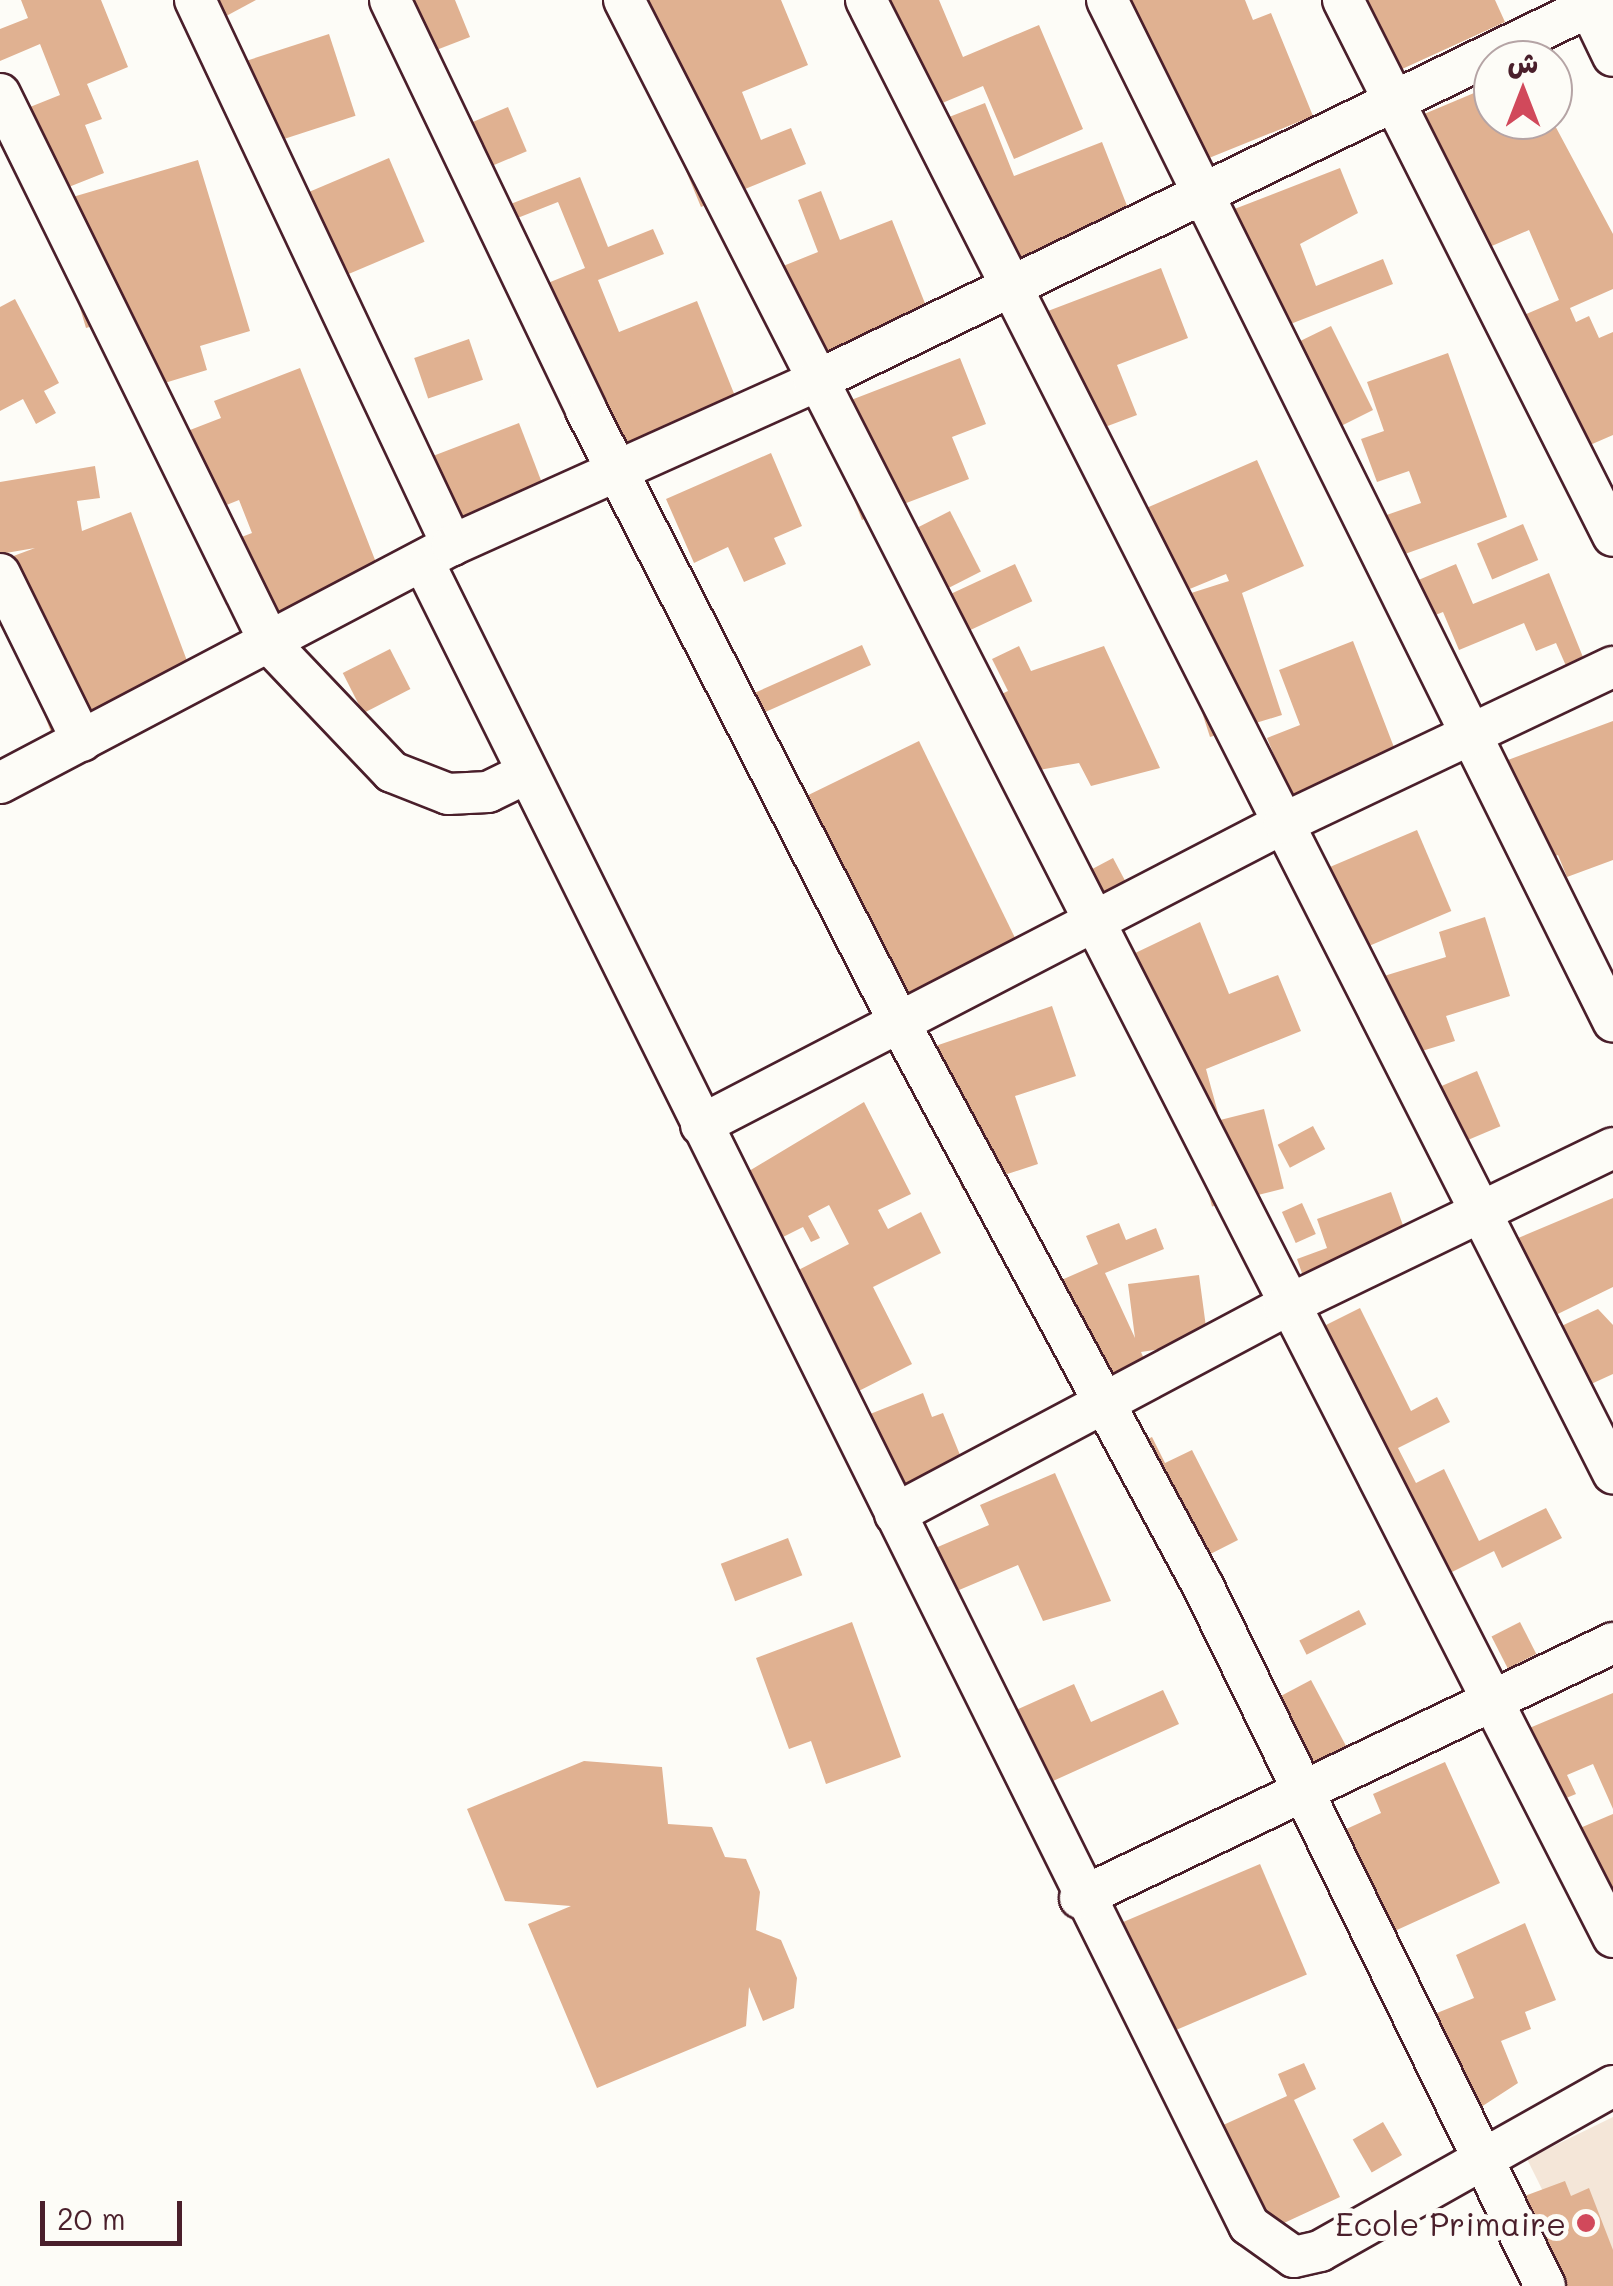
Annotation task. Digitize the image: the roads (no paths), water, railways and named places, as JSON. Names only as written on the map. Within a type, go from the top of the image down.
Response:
[{"type":"street","points":[[195,0],[437,553],[525,774],[895,1514],[1080,1898],[1248,2224],[1270,2246],[1294,2257],[1320,2250],[1613,2086]]},
{"type":"street","points":[[390,0],[618,467],[898,1022],[1104,1403],[1545,2286]]},
{"type":"street","points":[[624,0],[1284,1307],[1613,1937]]},
{"type":"street","points":[[866,0],[1006,288],[1284,823],[1613,1472]]},
{"type":"street","points":[[1107,0],[1466,739],[1613,1021]]},
{"type":"street","points":[[1343,0],[1613,536]]},
{"type":"street","points":[[0,783],[437,553],[618,467],[814,382],[1593,2],[1613,56]]},
{"type":"street","points":[[0,94],[270,644],[392,772],[448,794],[488,792],[525,774]]},
{"type":"street","points":[[0,574],[82,740]]},
{"type":"street","points":[[701,1125],[898,1022],[1091,928],[1284,823],[1613,667]]},
{"type":"street","points":[[895,1514],[1284,1307],[1483,1215],[1613,1148]]},
{"type":"street","points":[[1080,1898],[1613,1642]]},
{"type":"place","name":"Ecole Primaire","points":[[1586,2223]]}]
